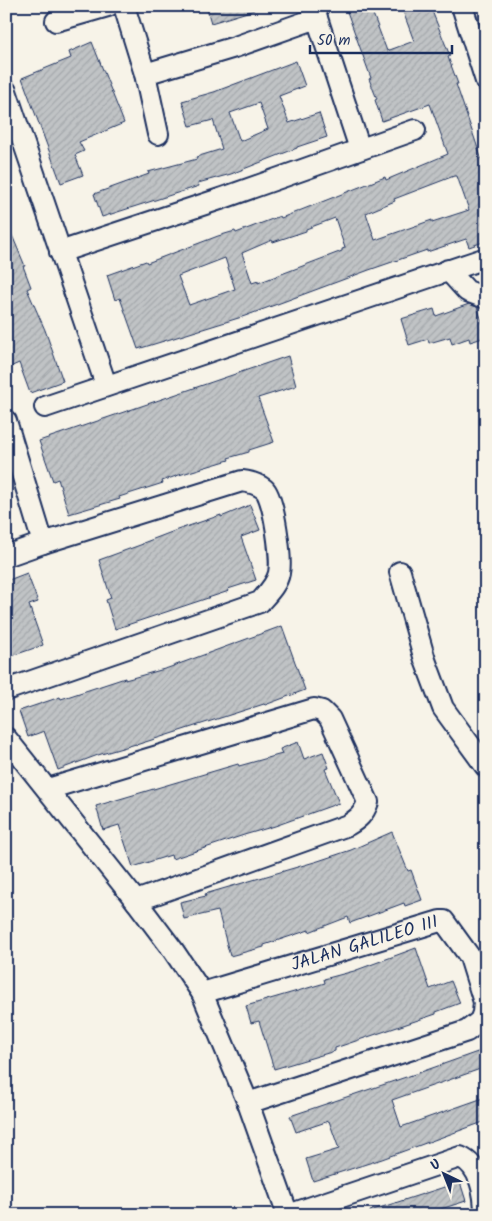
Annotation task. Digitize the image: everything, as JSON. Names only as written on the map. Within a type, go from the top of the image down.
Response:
[{"type":"street","points":[[56,22],[108,6]]},
{"type":"street","points":[[124,6],[145,74],[158,134]]},
{"type":"street","points":[[462,6],[486,81]]},
{"type":"street","points":[[145,74],[235,47],[315,12],[360,149]]},
{"type":"street","points":[[6,91],[106,385]]},
{"type":"street","points":[[60,252],[223,198],[416,130]]},
{"type":"street","points":[[45,407],[486,258]]},
{"type":"street","points":[[448,270],[467,291],[486,298]]},
{"type":"street","points":[[6,421],[12,460],[43,543]]},
{"type":"street","points":[[6,556],[242,480],[253,483],[265,490],[272,504],[278,537],[279,573],[273,587],[260,602],[6,690]]},
{"type":"street","points":[[400,572],[425,660],[443,708],[486,767]]},
{"type":"street","points":[[48,789],[314,709],[322,711],[330,719],[368,802],[365,811],[359,818],[348,825],[136,901]]},
{"type":"street","points":[[6,738],[136,901],[173,950],[202,993],[248,1103],[288,1215],[460,1157],[468,1160],[474,1166],[485,1197],[484,1215]]},
{"type":"street","name":"JALAN GALILEO III","points":[[202,993],[440,920],[444,921],[470,957],[485,1006],[480,1021],[467,1031],[248,1103]]},
{"type":"building","points":[[206,6],[253,6],[254,10],[211,23]]},
{"type":"building","points":[[345,6],[370,6],[387,51],[414,41],[401,6],[430,6],[450,56],[448,57],[458,84],[456,84],[486,172],[486,241],[469,247],[466,239],[427,252],[427,250],[245,316],[138,349],[120,298],[115,300],[107,275],[146,261],[147,263],[218,236],[235,231],[236,233],[280,216],[281,218],[385,177],[386,180],[448,154],[430,104],[382,121],[375,100],[377,99],[369,79],[371,78]],"holes":[[[457,176],[469,210],[432,222],[432,220],[375,240],[366,213],[395,201],[394,199]],[[335,218],[345,248],[342,251],[258,283],[258,281],[252,283],[242,253],[272,240],[273,242],[306,231],[306,229]],[[225,258],[235,289],[189,305],[178,276]]]},
{"type":"building","points":[[92,42],[124,123],[79,142],[84,151],[75,155],[83,175],[61,183],[22,78],[71,58],[69,52]]},
{"type":"building","points":[[296,61],[305,86],[279,96],[289,123],[319,113],[327,137],[231,174],[198,183],[199,186],[102,217],[94,194],[149,174],[148,172],[197,159],[196,157],[222,149],[213,120],[190,126],[182,101],[214,92]],"holes":[[[259,103],[268,129],[240,141],[230,113]]]},
{"type":"building","points":[[6,221],[25,266],[23,266],[31,287],[27,289],[45,330],[63,381],[30,393],[19,363],[10,367],[6,356]]},
{"type":"building","points":[[469,304],[477,307],[486,337],[470,342],[469,338],[452,344],[450,337],[429,343],[428,339],[409,345],[401,319],[434,309],[436,316]]},
{"type":"building","points":[[288,356],[296,386],[258,398],[274,442],[228,458],[229,460],[162,481],[163,483],[119,497],[120,499],[69,514],[58,479],[53,481],[39,441]]},
{"type":"building","points":[[250,505],[260,530],[241,537],[256,580],[228,589],[229,591],[115,629],[106,600],[111,598],[99,560]]},
{"type":"building","points":[[27,573],[38,602],[29,605],[43,645],[6,658],[6,581]]},
{"type":"building","points":[[282,626],[305,690],[265,705],[98,755],[58,770],[44,731],[28,737],[19,711],[125,678],[125,680],[168,668]]},
{"type":"building","points":[[298,742],[304,759],[323,752],[329,768],[325,769],[339,803],[172,859],[171,855],[133,867],[119,825],[103,830],[96,806],[238,764],[239,766],[282,754],[280,749]]},
{"type":"building","points":[[392,832],[408,871],[411,870],[422,900],[405,906],[404,903],[350,923],[348,917],[309,932],[309,930],[264,945],[264,947],[230,956],[218,911],[184,919],[180,902],[206,896],[205,894],[318,861],[351,850]]},
{"type":"building","points":[[416,948],[430,989],[451,981],[460,1003],[436,1012],[436,1014],[335,1048],[335,1051],[274,1069],[259,1021],[251,1023],[246,1006],[325,983],[324,979],[354,971]]},
{"type":"building","points":[[486,1049],[486,1067],[392,1100],[401,1127],[486,1097],[486,1121],[382,1159],[313,1181],[306,1159],[339,1149],[329,1121],[296,1132],[290,1116]]},
{"type":"building","points":[[460,1182],[466,1201],[422,1215],[371,1215],[370,1211]]}]
